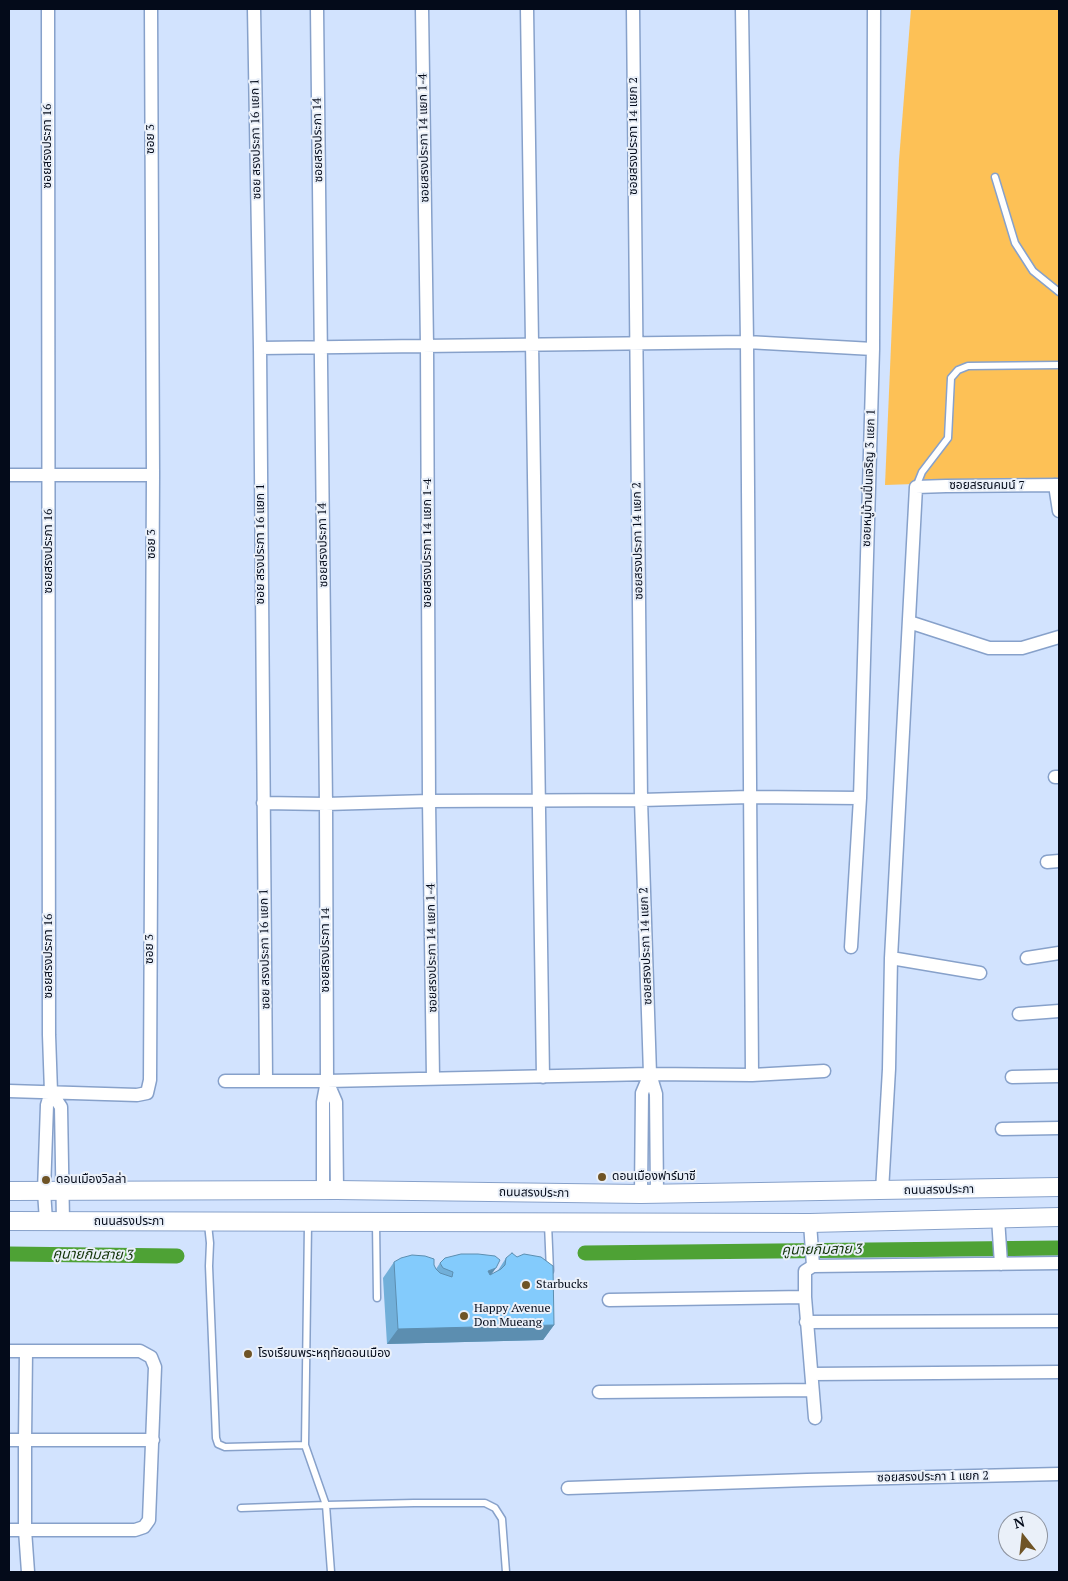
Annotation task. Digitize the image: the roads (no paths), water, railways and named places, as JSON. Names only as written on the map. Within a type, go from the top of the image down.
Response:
[{"type":"main road","name":"ถนนสรงประภา","points":[[9,1191],[330,1190],[649,1194],[882,1191],[1059,1186]]},
{"type":"main road","name":"ถนนสรงประภา","points":[[9,1221],[548,1223],[810,1230],[998,1218],[1059,1217]]},
{"type":"street","name":"ซอยสรงประภา 16","points":[[48,9],[49,1035],[51,1092]]},
{"type":"street","name":"ซอย 3","points":[[51,1092],[137,1095],[147,1093],[150,1080],[153,475],[151,9]]},
{"type":"street","name":"ซอย สรงประภา 16 แยก 1","points":[[254,9],[260,348],[266,1080]]},
{"type":"street","name":"ซอยสรงประภา 14","points":[[317,9],[326,804],[327,1081],[323,1102],[330,1190]]},
{"type":"street","name":"ซอยสรงประภา 14 แยก 1-4","points":[[422,9],[433,1078]]},
{"type":"street","points":[[527,9],[543,1077]]},
{"type":"street","name":"ซอยสรงประภา 14 แยก 2","points":[[633,9],[641,800],[650,1074]]},
{"type":"street","points":[[742,9],[747,342],[752,1075]]},
{"type":"street","name":"ซอยหมู่บ้านปิ่นเจริญ 3 แยก 1","points":[[851,947],[860,798],[873,349],[874,9]]},
{"type":"street","points":[[260,348],[747,342],[873,349]]},
{"type":"street","points":[[9,475],[153,475]]},
{"type":"street","points":[[1057,485],[1059,511]]},
{"type":"street","name":"ซอยสรณคมน์ 7","points":[[916,487],[1057,485]]},
{"type":"street","points":[[882,1191],[889,1069],[891,958],[916,487]]},
{"type":"street","points":[[909,622],[988,648],[1022,648],[1059,637]]},
{"type":"street","points":[[263,804],[860,798]]},
{"type":"street","points":[[1027,958],[1059,952]]},
{"type":"street","points":[[891,958],[980,974]]},
{"type":"street","points":[[1019,1014],[1059,1010]]},
{"type":"street","points":[[225,1081],[327,1081],[650,1074],[752,1075],[824,1071]]},
{"type":"street","points":[[649,1194],[642,1094],[650,1074]]},
{"type":"street","points":[[1012,1077],[1059,1076]]},
{"type":"street","points":[[9,1091],[51,1092]]},
{"type":"street","points":[[51,1092],[61,1107],[62,1190],[54,1221]]},
{"type":"street","points":[[51,1092],[47,1105],[44,1191],[54,1221]]},
{"type":"street","points":[[1002,1129],[1059,1128]]},
{"type":"street","points":[[998,1218],[1001,1260]]},
{"type":"street","points":[[810,1230],[812,1260],[805,1271],[804,1297],[812,1374],[814,1418]]},
{"type":"street","points":[[812,1260],[1001,1260],[1059,1263]]},
{"type":"street","points":[[609,1300],[804,1297]]},
{"type":"street","points":[[806,1322],[1059,1321]]},
{"type":"street","points":[[9,1351],[140,1351],[151,1357],[155,1367],[149,1520],[144,1527],[135,1530],[9,1530]]},
{"type":"street","points":[[26,1351],[24,1440],[25,1530],[28,1572]]},
{"type":"street","points":[[812,1374],[1059,1372]]},
{"type":"street","points":[[599,1392],[812,1390]]},
{"type":"street","points":[[9,1440],[153,1440]]},
{"type":"street","name":"ซอยสรงประภา 1 แยก 2","points":[[568,1488],[1059,1474]]},
{"type":"lane","points":[[995,177],[1014,243],[1034,271],[1059,292]]},
{"type":"lane","points":[[916,487],[922,472],[948,438],[952,378],[958,370],[968,366],[1059,365]]},
{"type":"lane","points":[[308,1222],[305,1445],[326,1505],[332,1572]]},
{"type":"lane","points":[[376,1222],[377,1298]]},
{"type":"lane","points":[[207,1223],[210,1243],[209,1266],[216,1438],[218,1444],[225,1447],[305,1445]]},
{"type":"lane","points":[[548,1223],[550,1275]]},
{"type":"lane","points":[[241,1508],[485,1503],[495,1508],[502,1519],[506,1572]]},
{"type":"waterway","name":"คูนายกิมสาย 3","points":[[585,1253],[1059,1248]]},
{"type":"waterway","name":"คูนายกิมสาย 3","points":[[9,1254],[177,1256]]},
{"type":"place","name":"ดอนเมืองฟาร์มาซี","points":[[602,1177]]},
{"type":"place","name":"ดอนเมืองวิลล่า","points":[[46,1180]]},
{"type":"place","name":"Starbucks","points":[[526,1285]]},
{"type":"place","name":"Happy Avenue Don Mueang","points":[[464,1316]]},
{"type":"place","name":"โรงเรียนพระหฤทัยดอนเมือง","points":[[248,1354]]}]
